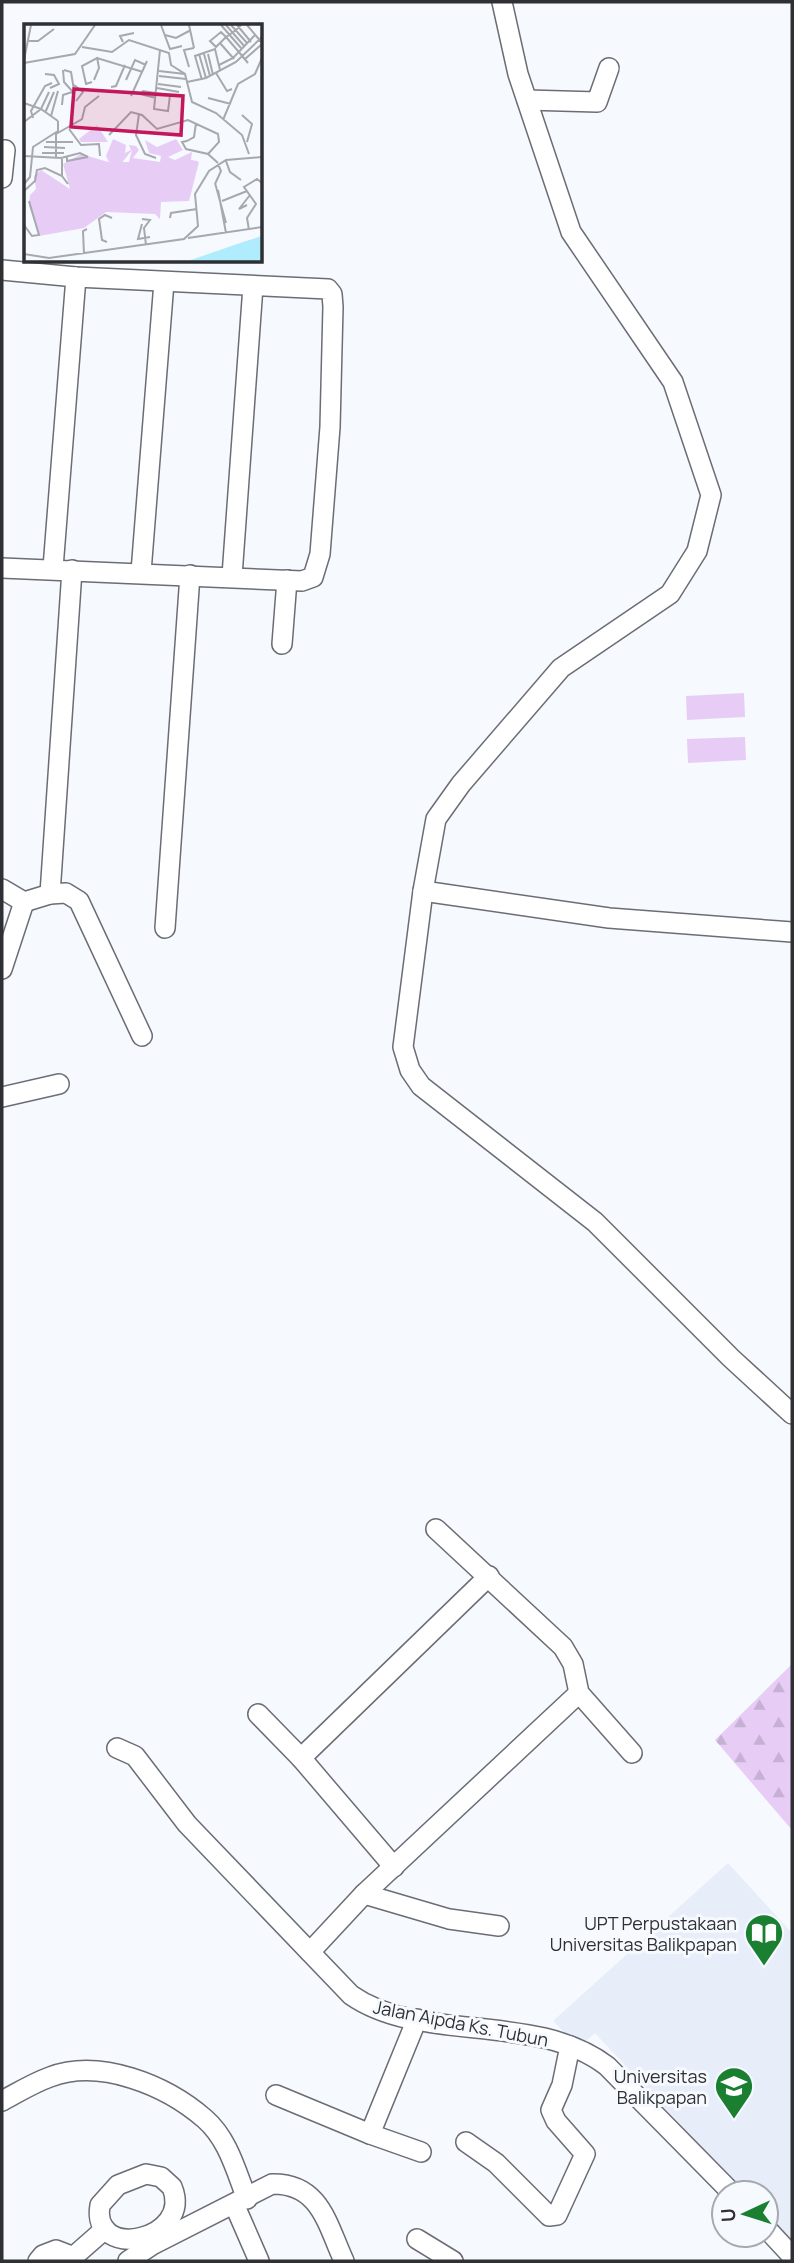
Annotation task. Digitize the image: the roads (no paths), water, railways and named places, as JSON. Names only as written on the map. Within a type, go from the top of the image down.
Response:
[{"type":"street","points":[[502,2],[527,100],[571,232],[673,382],[711,495],[697,551],[670,594],[561,668],[461,784],[436,819],[422,891],[403,1047],[410,1070],[421,1086],[595,1222],[792,1415]]},
{"type":"street","points":[[527,100],[597,102],[609,68]]},
{"type":"street","points":[[2,178],[5,150]]},
{"type":"street","points":[[2,270],[76,277],[328,289],[332,294],[330,428],[320,554],[313,577],[302,581],[2,568]]},
{"type":"street","points":[[50,894],[76,277]]},
{"type":"street","points":[[141,572],[164,282]]},
{"type":"street","points":[[232,576],[253,286]]},
{"type":"street","points":[[165,928],[190,575]]},
{"type":"street","points":[[282,644],[287,580]]},
{"type":"street","points":[[2,889],[24,902],[50,894],[66,894],[79,901],[142,1036]]},
{"type":"street","points":[[422,891],[609,918],[792,933]]},
{"type":"street","points":[[4,961],[24,902]]},
{"type":"street","points":[[2,1097],[59,1084]]},
{"type":"street","points":[[436,1529],[563,1647],[573,1664],[579,1693],[632,1753]]},
{"type":"street","points":[[301,1758],[489,1576]]},
{"type":"street","points":[[310,1952],[394,1867],[579,1693]]},
{"type":"street","points":[[258,1714],[301,1758],[394,1867]]},
{"type":"street","name":"Jalan Aipda Ks. Tubun","points":[[117,1748],[135,1756],[187,1824],[334,1980],[365,2005],[417,2018],[541,2037],[590,2053],[607,2066],[718,2179]]},
{"type":"street","points":[[365,1895],[449,1919],[499,1926]]},
{"type":"street","points":[[370,2134],[417,2018]]},
{"type":"street","points":[[466,2142],[496,2163],[549,2216],[556,2215],[585,2154],[556,2120],[551,2110],[562,2085],[570,2046]]},
{"type":"street","points":[[2,2101],[51,2076],[89,2070],[119,2074],[168,2094],[206,2119],[229,2151],[259,2261]]},
{"type":"street","points":[[276,2095],[421,2152]]},
{"type":"street","points":[[128,2261],[155,2253],[272,2184],[288,2184],[306,2192],[317,2203],[344,2261]]},
{"type":"street","points":[[38,2261],[43,2255],[56,2250],[73,2260],[105,2230]]},
{"type":"street","points":[[417,2239],[453,2261]]},
{"type":"street","points":[[780,2243],[792,2256]]},
{"type":"place","name":"UPT Perpustakaan Universitas Balikpapan","points":[[764,1967]]},
{"type":"place","name":"Universitas Balikpapan","points":[[734,2120]]}]
